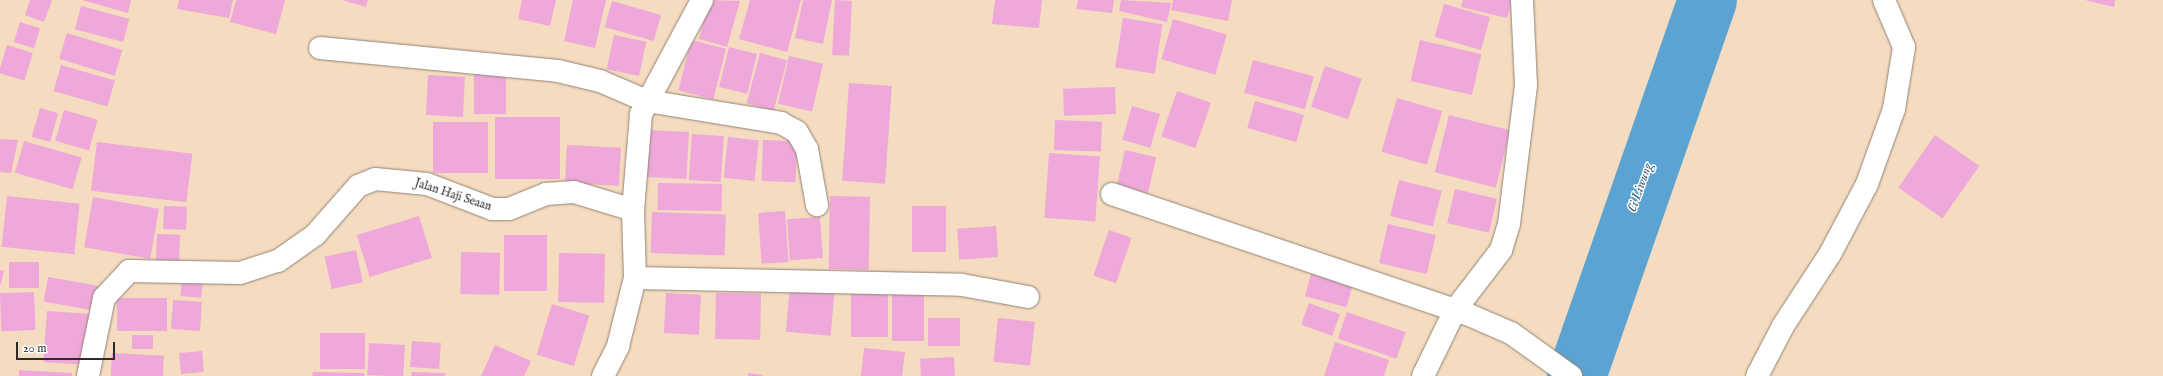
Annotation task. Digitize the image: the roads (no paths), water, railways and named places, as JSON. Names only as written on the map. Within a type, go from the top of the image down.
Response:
[{"type":"street","points":[[603,376],[618,346],[635,278],[633,210],[641,114],[702,0]]},
{"type":"street","points":[[1423,376],[1455,310],[1501,250],[1509,224],[1527,79],[1522,0]]},
{"type":"street","points":[[1757,376],[1783,326],[1830,254],[1867,184],[1894,109],[1904,47],[1884,0]]},
{"type":"street","points":[[320,48],[558,71],[600,81],[647,102],[781,123],[797,132],[807,149],[817,205]]},
{"type":"street","name":"Jalan Haji Seaan","points":[[88,376],[104,298],[129,272],[240,273],[278,260],[315,235],[358,186],[376,179],[427,184],[492,209],[509,209],[546,194],[574,192],[633,210]]},
{"type":"street","points":[[1112,194],[1455,310],[1510,333],[1571,376]]},
{"type":"street","points":[[635,278],[962,285],[1028,297]]},
{"type":"waterway","name":"Ci Liwung","points":[[1576,376],[1707,0]]}]
